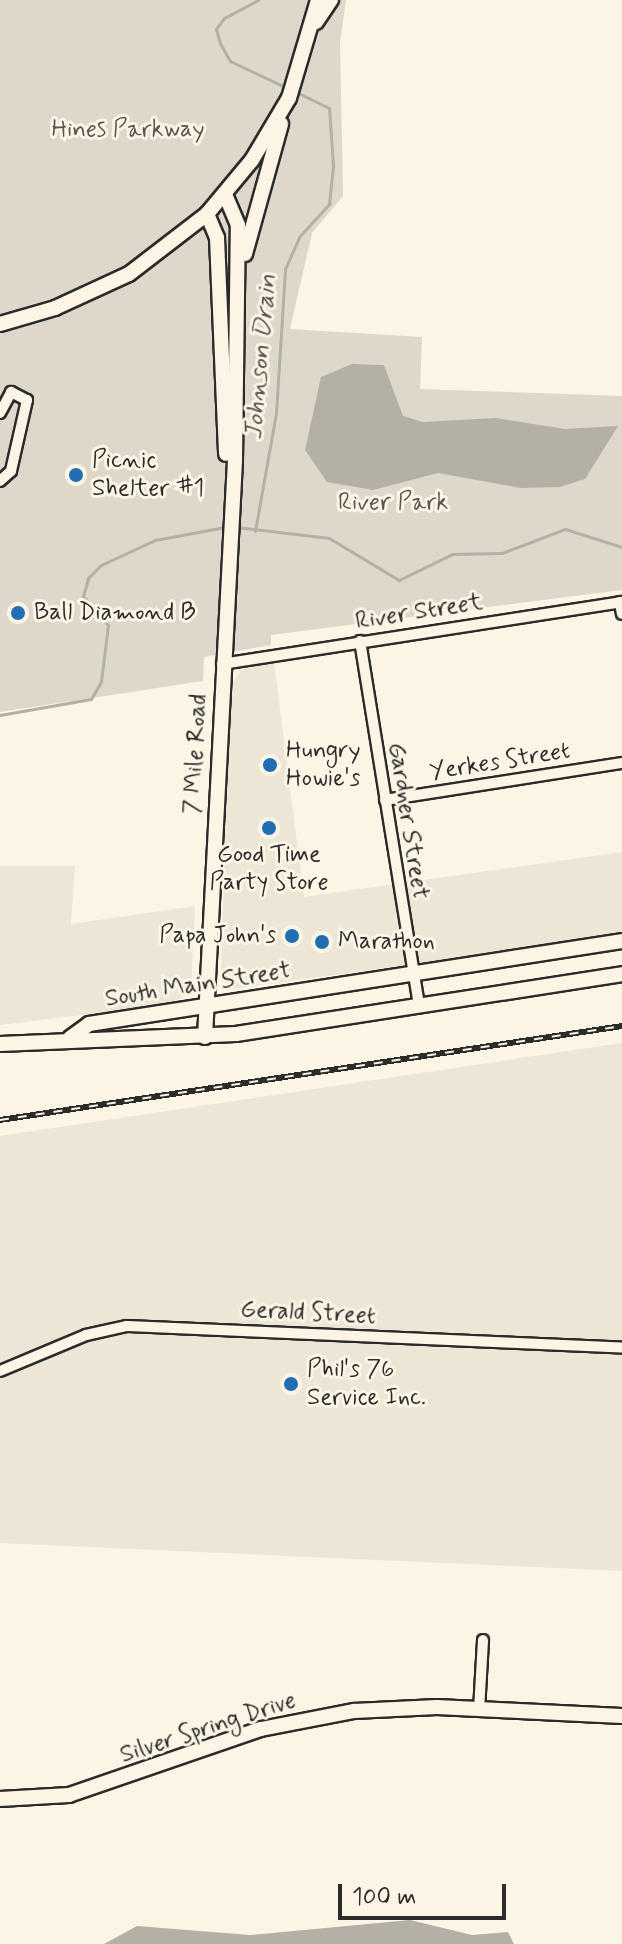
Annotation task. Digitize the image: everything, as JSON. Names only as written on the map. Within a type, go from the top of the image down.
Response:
[{"type":"street","points":[[236,338],[252,212],[288,100],[302,67],[316,22],[318,0]]},
{"type":"street","points":[[316,22],[331,0]]},
{"type":"street","points":[[0,324],[55,308],[129,274],[207,214],[225,195],[288,100]]},
{"type":"street","name":"7 Mile Road","points":[[205,1037],[236,338],[238,225],[225,195]]},
{"type":"street","name":"7 Mile Road","points":[[207,214],[217,238],[231,473]]},
{"type":"street","points":[[0,413],[11,392],[27,400],[11,471],[0,481]]},
{"type":"street","points":[[621,602],[622,614]]},
{"type":"street","name":"River Street","points":[[222,664],[621,602]]},
{"type":"street","name":"Gardner Street","points":[[360,641],[419,1007]]},
{"type":"street","name":"Yerkes Street","points":[[385,800],[622,763]]},
{"type":"street","name":"South Main Street","points":[[70,1038],[89,1024],[622,941]]},
{"type":"street","name":"South Main Street","points":[[0,1044],[70,1038],[89,1044],[205,1037],[622,974]]},
{"type":"street","name":"Gerald Street","points":[[0,1371],[86,1335],[127,1326],[622,1348]]},
{"type":"street","points":[[479,1710],[483,1640]]},
{"type":"street","name":"Silver Spring Drive","points":[[0,1799],[69,1795],[304,1719],[378,1709],[622,1716]]},
{"type":"shaded area","points":[[352,364],[384,365],[403,416],[423,422],[496,418],[565,429],[618,426],[585,479],[560,487],[521,488],[438,473],[373,490],[327,482],[305,450],[321,377]]},
{"type":"shaded area","points":[[274,662],[304,897],[622,852],[622,934],[227,990],[221,971],[230,686],[241,670]]},
{"type":"shaded area","points":[[0,866],[75,866],[71,924],[195,906],[191,992],[170,1004],[0,1025]]},
{"type":"shaded area","points":[[622,1043],[622,1571],[0,1543],[0,1136]]},
{"type":"shaded area","points":[[410,1920],[472,1935],[508,1932],[514,1944],[104,1944],[137,1926],[250,1935]]},
{"type":"green space","points":[[0,0],[346,0],[340,42],[343,196],[312,233],[290,329],[422,337],[420,389],[622,396],[622,590],[271,635],[271,645],[204,657],[203,681],[0,712]]},
{"type":"waterway","name":"Johnson Drain","points":[[258,0],[224,18],[216,29],[220,43],[230,61],[287,88]]},
{"type":"waterway","name":"Johnson Drain","points":[[255,531],[276,413],[285,269],[299,237],[329,204],[333,165],[329,108],[294,91]]},
{"type":"waterway","points":[[0,715],[91,699],[101,682],[108,625],[83,596],[88,578],[101,565],[155,540],[225,527]]},
{"type":"waterway","points":[[236,527],[329,538],[399,580],[452,554],[502,553],[565,529],[622,547]]},
{"type":"railway","points":[[0,1120],[622,1026]]},
{"type":"place","name":"Picnic Shelter #1","points":[[76,475]]},
{"type":"place","name":"Ball Diamond B","points":[[18,613]]},
{"type":"place","name":"Hungry Howie's","points":[[270,765]]},
{"type":"place","name":"Good Time Party Store","points":[[269,828]]},
{"type":"place","name":"Papa John's","points":[[292,936]]},
{"type":"place","name":"Marathon","points":[[322,942]]},
{"type":"place","name":"Phil's 76 Service Inc.","points":[[291,1384]]},
{"type":"park label","name":"Hines Parkway","points":[[128,130]]},
{"type":"park label","name":"River Park","points":[[393,503]]}]
